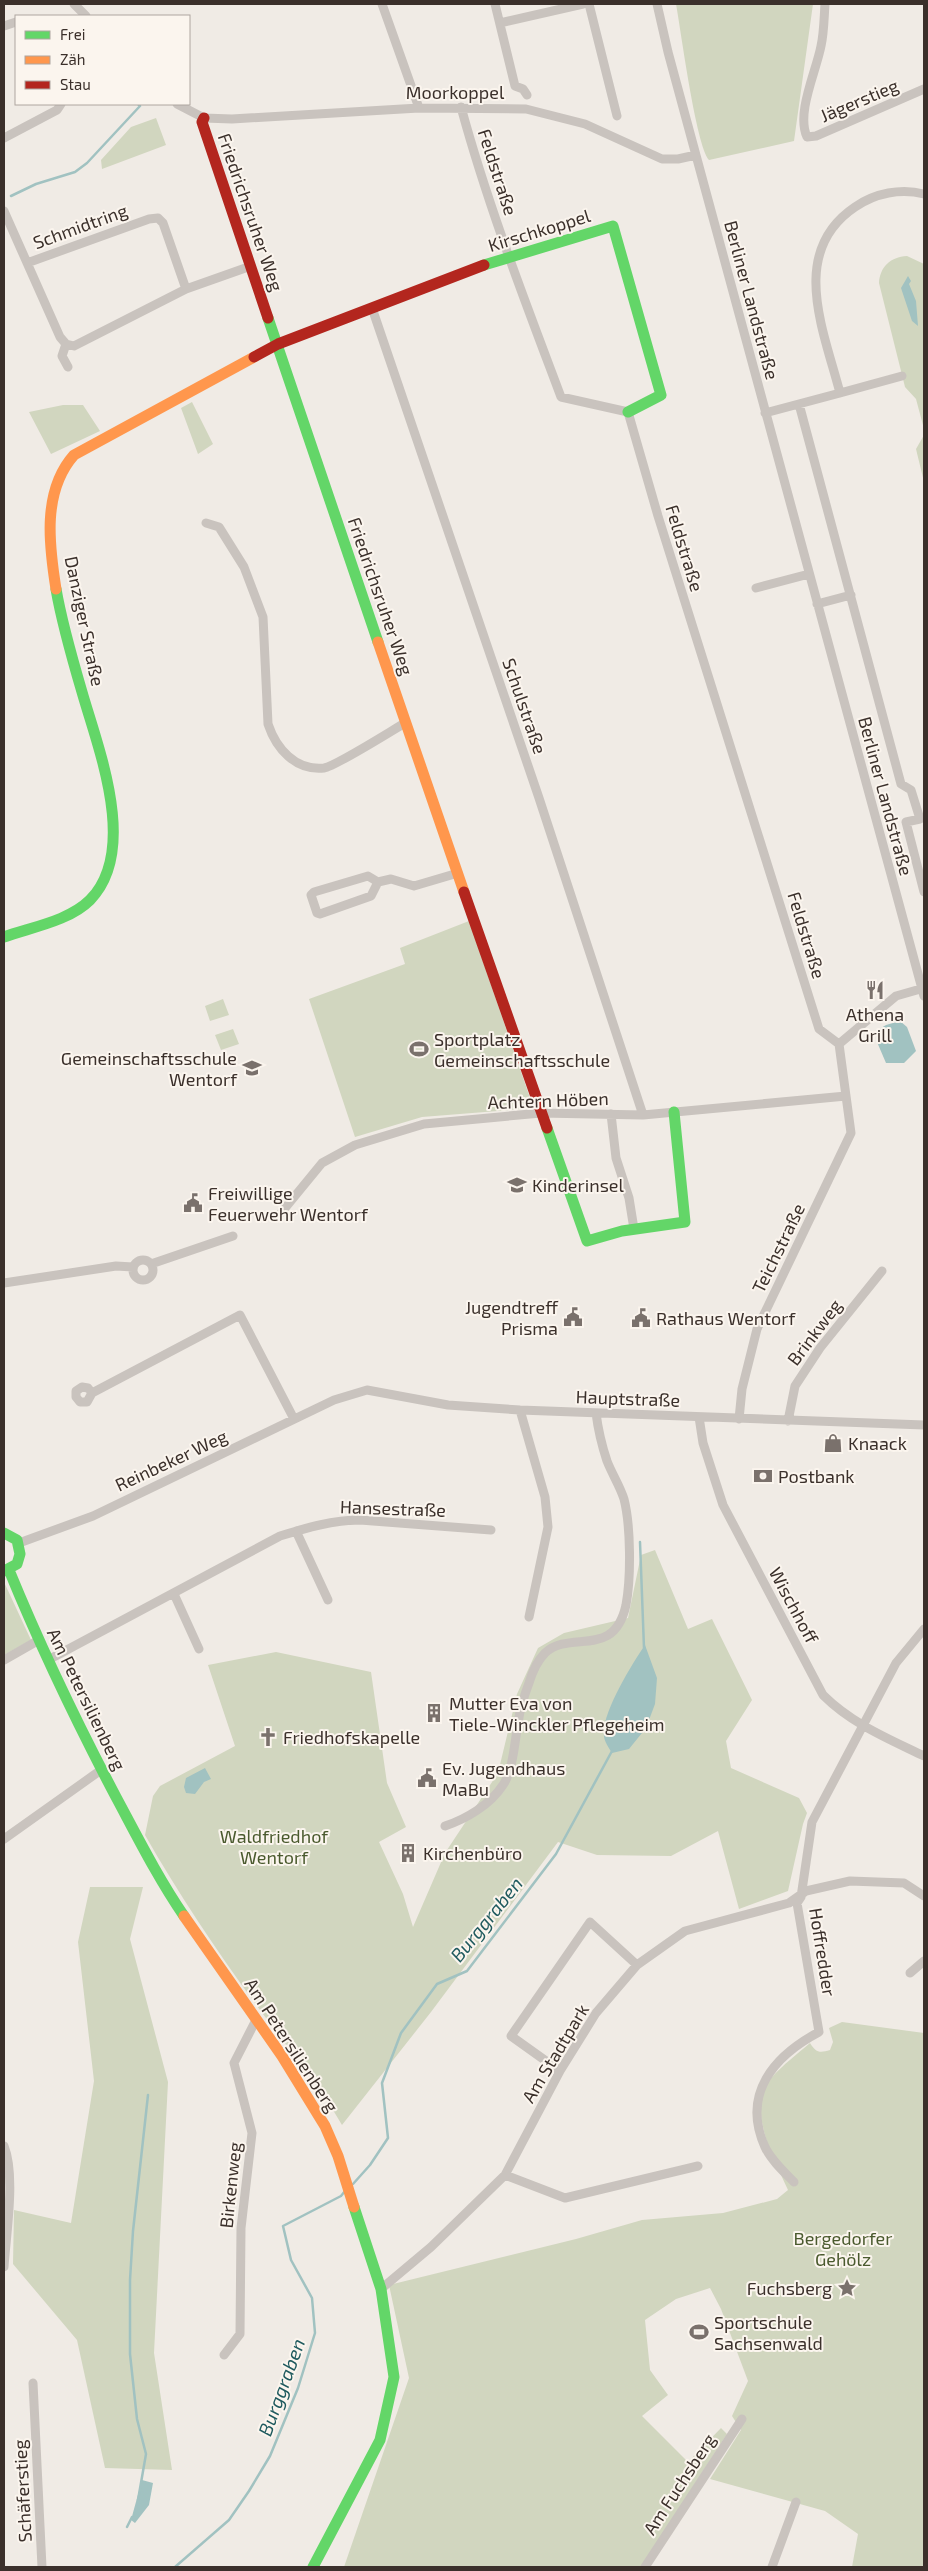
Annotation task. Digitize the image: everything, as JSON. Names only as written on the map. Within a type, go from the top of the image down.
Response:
[{"type":"street","points":[[74,4],[85,15]]},
{"type":"street","points":[[382,4],[418,108]]},
{"type":"street","points":[[495,4],[516,86],[523,89],[527,95]]},
{"type":"street","points":[[500,23],[583,4]]},
{"type":"street","points":[[589,4],[617,116]]},
{"type":"street","name":"Berliner Landstraße","points":[[657,4],[808,574],[924,990]]},
{"type":"street","name":"Jägerstieg","points":[[826,4],[821,46],[805,110],[804,126],[807,137],[828,131],[924,89]]},
{"type":"street","points":[[4,138],[57,110],[60,105]]},
{"type":"street","name":"Friedrichsruher Weg","points":[[179,105],[204,118],[202,122],[406,723],[587,1241],[634,1229]]},
{"type":"street","name":"Feldstraße","points":[[461,107],[472,149],[509,257],[561,397],[628,412],[658,516],[820,1029],[839,1044]]},
{"type":"street","name":"Moorkoppel","points":[[204,118],[240,118],[418,108],[526,109],[585,124],[662,159],[678,159],[696,155]]},
{"type":"street","points":[[840,393],[815,296],[816,267],[821,249],[835,224],[848,211],[864,201],[892,192],[924,194]]},
{"type":"street","points":[[4,211],[27,263]]},
{"type":"street","name":"Schmidtring","points":[[68,367],[62,356],[66,344],[60,337],[27,263],[149,219],[158,218],[163,223],[186,289]]},
{"type":"street","name":"Kirschkoppel","points":[[278,344],[446,278],[613,226],[661,395],[628,412]]},
{"type":"street","points":[[66,344],[74,346],[186,289],[251,266]]},
{"type":"street","name":"Schulstraße","points":[[372,308],[536,789],[643,1115]]},
{"type":"street","name":"Danziger Straße","points":[[4,937],[75,911],[86,904],[101,886],[107,871],[112,841],[111,802],[62,617],[54,570],[50,529],[54,484],[62,467],[74,455],[278,344]]},
{"type":"street","points":[[766,413],[902,376]]},
{"type":"street","name":"Berliner Landstraße","points":[[799,404],[901,784],[911,790],[920,819],[906,822],[924,892]]},
{"type":"street","points":[[206,523],[219,526],[237,555],[252,585],[263,617],[268,724],[273,740],[293,761],[309,767],[326,768],[406,723]]},
{"type":"street","points":[[756,588],[808,574]]},
{"type":"street","points":[[817,604],[851,595]]},
{"type":"street","points":[[378,882],[371,896],[320,914],[317,913],[311,895],[314,892],[368,876],[378,882],[391,879],[414,886],[458,873]]},
{"type":"street","points":[[839,1044],[896,996],[924,990]]},
{"type":"street","name":"Teichstraße","points":[[739,1419],[742,1389],[756,1329],[851,1133],[839,1044]]},
{"type":"street","name":"Achtern Höben","points":[[281,1213],[322,1162],[355,1144],[424,1124],[541,1113],[643,1115],[846,1096]]},
{"type":"street","points":[[611,1114],[616,1158],[629,1198],[634,1229],[685,1222],[674,1112]]},
{"type":"street","points":[[151,1264],[234,1236]]},
{"type":"street","points":[[4,1283],[116,1266],[133,1267],[140,1260],[146,1260],[151,1264],[153,1274],[144,1280],[135,1276],[133,1267]]},
{"type":"street","name":"Brinkweg","points":[[788,1421],[795,1386],[820,1348],[882,1271]]},
{"type":"street","points":[[92,1393],[240,1315],[294,1419]]},
{"type":"street","name":"Hauptstraße","points":[[334,1400],[367,1390],[448,1405],[520,1410],[924,1425]]},
{"type":"street","name":"Reinbeker Weg","points":[[19,1543],[93,1516],[334,1400]]},
{"type":"street","points":[[520,1410],[545,1497],[548,1527],[530,1617]]},
{"type":"street","points":[[445,1826],[462,1820],[482,1806],[504,1785],[514,1749],[524,1696],[533,1673],[545,1653],[559,1644],[600,1640],[619,1626],[626,1605],[629,1552],[628,1522],[624,1499],[607,1461],[596,1413]]},
{"type":"street","name":"Wischhoff","points":[[699,1417],[702,1443],[723,1505],[823,1695],[839,1711],[863,1726],[924,1756]]},
{"type":"street","name":"Hansestraße","points":[[48,1660],[280,1536],[296,1531],[339,1520],[491,1530]]},
{"type":"street","points":[[296,1531],[328,1600]]},
{"type":"street","points":[[4,1533],[10,1535],[19,1543],[20,1559],[6,1570]]},
{"type":"street","name":"Am Petersilienberg","points":[[6,1570],[101,1770],[163,1885],[282,2056],[325,2126],[351,2195],[381,2289],[394,2377],[380,2440],[313,2567]]},
{"type":"street","points":[[174,1594],[199,1649]]},
{"type":"street","name":"Hoffredder","points":[[794,2182],[766,2148],[755,2111],[759,2092],[766,2077],[785,2057],[808,2038],[819,2032],[797,1904],[801,1896],[812,1822],[896,1663],[924,1629]]},
{"type":"street","points":[[4,1660],[39,1640]]},
{"type":"street","points":[[4,1839],[101,1770]]},
{"type":"street","name":"Am Stadtpark","points":[[381,2289],[431,2247],[505,2175],[560,2071],[596,2013],[637,1965],[685,1931],[789,1903],[806,1891],[850,1881],[904,1883],[924,1896]]},
{"type":"street","points":[[560,2071],[511,2036],[590,1922],[637,1965]]},
{"type":"street","points":[[910,1973],[924,1961]]},
{"type":"street","name":"Birkenweg","points":[[224,2355],[240,2334],[241,2228],[252,2133],[234,2063],[256,2020]]},
{"type":"street","points":[[4,2146],[8,2155],[9,2199],[4,2267]]},
{"type":"street","points":[[505,2175],[565,2198],[698,2166]]},
{"type":"street","name":"Schäferstieg","points":[[33,2383],[42,2567]]},
{"type":"street","name":"Am Fuchsberg","points":[[646,2567],[742,2419]]},
{"type":"street","points":[[772,2567],[796,2502]]},
{"type":"green space","points":[[676,4],[813,4],[794,141],[709,160],[704,150],[694,111]]},
{"type":"green space","points":[[156,118],[166,145],[102,169],[101,160],[131,127]]},
{"type":"green space","points":[[907,256],[924,264],[924,429],[916,399],[905,387],[879,283],[881,272],[887,264],[896,258]]},
{"type":"green space","points":[[192,402],[213,444],[198,454],[181,408]]},
{"type":"green space","points":[[63,405],[83,405],[100,431],[51,454],[29,412]]},
{"type":"green space","points":[[924,435],[924,482],[916,449]]},
{"type":"green space","name":"Sportplatz Gemeinschaftsschule","points":[[469,921],[530,1098],[530,1105],[522,1109],[422,1117],[355,1137],[309,999],[405,964],[400,948]]},
{"type":"green space","points":[[223,999],[229,1015],[210,1021],[205,1006]]},
{"type":"green space","points":[[233,1029],[239,1044],[221,1050],[215,1035]]},
{"type":"green space","name":"Waldfriedhof Wentorf","points":[[655,1550],[688,1629],[712,1619],[752,1700],[726,1741],[731,1768],[799,1798],[807,1813],[788,1891],[739,1909],[718,1831],[671,1856],[597,1855],[558,1842],[431,2012],[342,2125],[316,2085],[220,1954],[145,1835],[153,1796],[160,1786],[235,1746],[208,1665],[276,1652],[371,1672],[387,1783],[406,1827],[379,1842],[403,1894],[413,1927],[445,1853],[498,1773],[517,1694],[538,1648],[564,1633],[628,1618],[641,1555]]},
{"type":"green space","points":[[4,1582],[31,1640],[4,1655]]},
{"type":"green space","points":[[90,1887],[143,1887],[130,1939],[168,2082],[154,2353],[172,2470],[105,2468],[77,2340],[13,2264],[14,2210],[71,2223],[94,2081],[78,1942]]},
{"type":"green space","name":"Bergedorfer Gehölz","points":[[842,2022],[924,2033],[924,2567],[852,2567],[858,2534],[825,2511],[710,2479],[741,2430],[732,2416],[748,2381],[721,2309],[710,2288],[676,2299],[645,2320],[650,2370],[668,2395],[642,2416],[688,2462],[721,2428],[727,2434],[641,2567],[344,2567],[409,2378],[389,2285],[576,2239],[642,2220],[723,2213],[777,2199],[788,2190],[765,2134],[761,2104],[764,2090],[772,2077],[810,2043],[818,2051],[830,2050],[833,2042],[829,2028]]},
{"type":"water","points":[[908,276],[916,301],[918,326],[912,321],[901,288]]},
{"type":"water","points":[[900,1021],[907,1027],[916,1051],[904,1063],[886,1063],[877,1042],[876,1031],[886,1025]]},
{"type":"water","points":[[645,1645],[657,1678],[655,1704],[646,1728],[629,1749],[612,1753],[604,1738],[607,1715],[619,1689]]},
{"type":"water","points":[[205,1768],[211,1779],[204,1782],[195,1794],[186,1793],[184,1787],[186,1778]]},
{"type":"water","points":[[142,2480],[153,2483],[149,2505],[135,2523],[131,2520]]},
{"type":"waterway","points":[[11,196],[36,184],[75,172],[87,163],[139,105]]},
{"type":"waterway","name":"Burggraben","points":[[640,1542],[644,1648]]},
{"type":"waterway","name":"Burggraben","points":[[353,2184],[370,2165],[388,2138],[382,2083],[401,2033],[437,1984],[467,1971],[556,1854],[612,1751]]},
{"type":"waterway","points":[[138,2500],[146,2454],[137,2419],[130,2354],[130,2280],[133,2231],[148,2095]]},
{"type":"waterway","name":"Burggraben","points":[[175,2567],[229,2520],[249,2491],[270,2456],[298,2388],[315,2333],[312,2298],[291,2260],[283,2226],[341,2196],[345,2191]]},
{"type":"waterway","points":[[127,2527],[132,2517]]},
{"type":"traffic: fast","points":[[484,265],[613,226],[661,395],[628,412]]},
{"type":"traffic: fast","points":[[268,318],[378,642]]},
{"type":"traffic: fast","points":[[4,937],[50,923],[81,907],[90,900],[104,879],[112,854],[113,827],[104,769],[78,679],[56,589]]},
{"type":"traffic: fast","points":[[547,1128],[587,1241],[622,1231],[685,1222],[674,1112]]},
{"type":"traffic: fast","points":[[4,1533],[17,1540],[20,1554],[17,1564],[4,1571]]},
{"type":"traffic: fast","points":[[9,1570],[47,1657],[87,1741],[148,1858],[184,1916]]},
{"type":"traffic: fast","points":[[313,2567],[380,2440],[394,2377],[381,2289],[354,2207]]},
{"type":"traffic: slow","points":[[56,589],[50,537],[52,502],[64,469],[74,455],[254,357]]},
{"type":"traffic: slow","points":[[378,642],[464,892]]},
{"type":"traffic: slow","points":[[184,1916],[282,2056],[325,2126],[338,2156],[354,2207]]},
{"type":"traffic: jam","points":[[204,118],[202,122],[268,318]]},
{"type":"traffic: jam","points":[[254,357],[278,344],[484,265]]},
{"type":"traffic: jam","points":[[464,892],[547,1128]]},
{"type":"place","name":"Athena Grill","points":[[875,990]]},
{"type":"place","name":"Sportplatz Gemeinschaftsschule","points":[[419,1049]]},
{"type":"place","name":"Gemeinschaftsschule Wentorf","points":[[252,1068]]},
{"type":"place","name":"Kinderinsel","points":[[517,1185]]},
{"type":"place","name":"Freiwillige Feuerwehr Wentorf","points":[[193,1203]]},
{"type":"place","name":"Jugendtreff Prisma","points":[[573,1317]]},
{"type":"place","name":"Rathaus Wentorf","points":[[641,1318]]},
{"type":"place","name":"Knaack","points":[[833,1443]]},
{"type":"place","name":"Postbank","points":[[763,1476]]},
{"type":"place","name":"Mutter Eva von Tiele-Winckler Pflegeheim","points":[[434,1713]]},
{"type":"place","name":"Friedhofskapelle","points":[[268,1737]]},
{"type":"place","name":"Ev. Jugendhaus MaBu","points":[[427,1778]]},
{"type":"place","name":"Kirchenbüro","points":[[408,1853]]},
{"type":"place","name":"Fuchsberg","points":[[847,2288]]},
{"type":"place","name":"Sportschule Sachsenwald","points":[[699,2332]]}]
